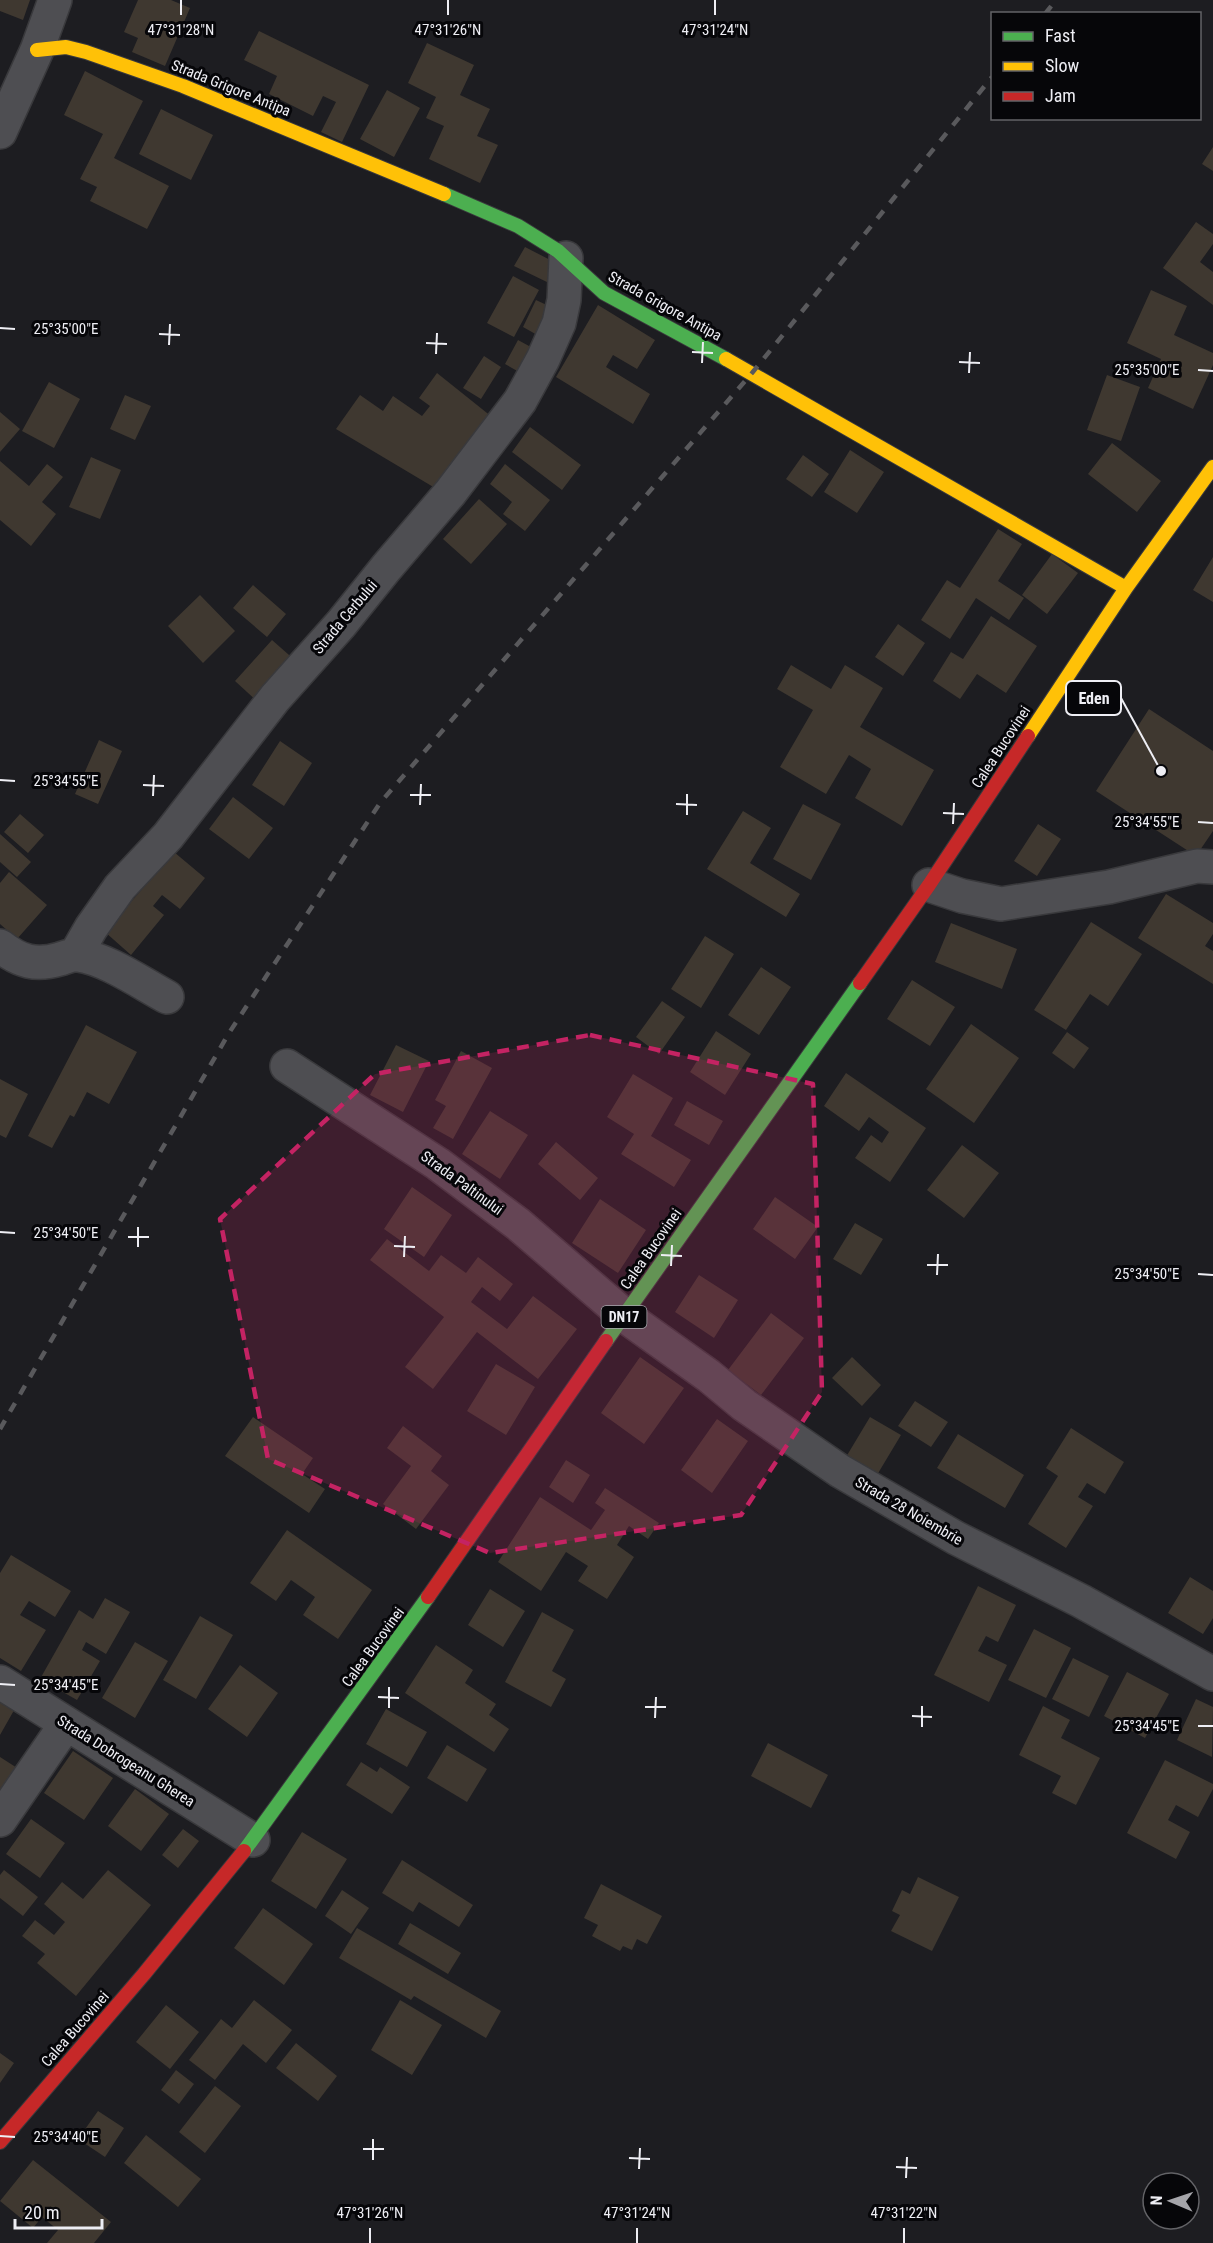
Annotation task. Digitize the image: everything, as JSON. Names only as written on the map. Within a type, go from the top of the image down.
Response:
[{"type":"main road","name":"Strada Grigore Antipa","points":[[37,50],[66,47],[87,52],[183,86],[518,226],[566,258],[604,293],[752,373],[1126,588]]},
{"type":"main road","name":"Calea Bucovinei","points":[[0,2142],[144,1974],[253,1840],[452,1564],[929,885],[1126,588],[1213,467]]},
{"type":"street","points":[[0,132],[37,50],[55,0]]},
{"type":"street","name":"Strada Cerbului","points":[[76,954],[120,887],[168,836],[275,698],[341,624],[450,494],[520,401],[559,323],[564,300],[566,258]]},
{"type":"street","points":[[929,885],[962,896],[1001,904],[1109,887],[1197,866],[1213,867]]},
{"type":"street","points":[[0,946],[11,955],[26,961],[44,964],[76,954],[101,962],[167,997]]},
{"type":"street","name":"Strada Paltinului","points":[[287,1066],[438,1164],[518,1224],[625,1316]]},
{"type":"street","name":"Strada 28 Noiembrie","points":[[625,1316],[710,1376],[744,1405],[840,1471],[956,1538],[1081,1601],[1213,1674]]},
{"type":"street","name":"Strada Dobrogeanu Gherea","points":[[0,1682],[253,1840]]},
{"type":"street","points":[[0,1820],[66,1724]]},
{"type":"highlighted area","points":[[590,1035],[813,1084],[822,1392],[741,1515],[490,1553],[268,1459],[220,1219],[375,1074]]},
{"type":"building","points":[[0,0],[30,0],[23,20],[0,11]]},
{"type":"building","points":[[138,0],[171,0],[190,8],[165,66],[132,52],[138,38],[124,32]]},
{"type":"building","points":[[259,31],[369,85],[342,142],[321,132],[336,102],[323,96],[313,116],[269,94],[277,76],[244,60]]},
{"type":"building","points":[[427,43],[474,65],[460,95],[490,109],[477,136],[498,145],[480,183],[429,159],[444,126],[426,118],[436,97],[408,83]]},
{"type":"building","points":[[85,71],[143,101],[114,158],[169,186],[147,229],[90,201],[97,187],[80,179],[103,134],[64,115]]},
{"type":"building","points":[[387,90],[420,108],[394,157],[360,139]]},
{"type":"building","points":[[161,109],[213,135],[191,180],[139,154]]},
{"type":"building","points":[[1213,147],[1213,171],[1202,164]]},
{"type":"building","points":[[1196,222],[1213,234],[1213,244],[1200,262],[1213,272],[1213,305],[1163,268]]},
{"type":"building","points":[[525,247],[560,265],[551,284],[514,266]]},
{"type":"building","points":[[513,276],[539,290],[514,337],[487,323]]},
{"type":"building","points":[[1151,290],[1187,306],[1174,335],[1213,353],[1213,365],[1193,409],[1148,388],[1161,359],[1127,343]]},
{"type":"building","points":[[536,300],[553,308],[539,336],[523,327]]},
{"type":"building","points":[[598,305],[655,340],[637,369],[613,355],[606,367],[650,394],[633,424],[556,377]]},
{"type":"building","points":[[518,340],[540,352],[526,376],[505,364]]},
{"type":"building","points":[[484,356],[501,367],[481,399],[463,388]]},
{"type":"building","points":[[437,373],[492,417],[435,488],[336,429],[360,395],[383,411],[393,396],[422,416],[430,406],[419,398]]},
{"type":"building","points":[[1107,375],[1140,387],[1121,441],[1087,430]]},
{"type":"building","points":[[49,382],[80,399],[54,448],[22,431]]},
{"type":"building","points":[[125,395],[151,406],[135,440],[110,429]]},
{"type":"building","points":[[0,412],[20,429],[0,452]]},
{"type":"building","points":[[530,427],[581,465],[562,490],[512,452]]},
{"type":"building","points":[[1112,443],[1161,481],[1137,512],[1088,474]]},
{"type":"building","points":[[850,450],[884,472],[857,513],[824,492]]},
{"type":"building","points":[[803,455],[829,474],[812,497],[786,479]]},
{"type":"building","points":[[91,457],[121,470],[100,519],[69,507]]},
{"type":"building","points":[[0,461],[29,486],[47,464],[63,477],[42,502],[56,514],[31,546],[0,520]]},
{"type":"building","points":[[505,464],[550,500],[525,531],[503,514],[512,502],[490,484]]},
{"type":"building","points":[[479,499],[507,524],[471,564],[443,539]]},
{"type":"building","points":[[998,529],[1022,544],[998,581],[1024,598],[1009,620],[976,598],[950,639],[921,620],[947,580],[960,588]]},
{"type":"building","points":[[1052,554],[1078,573],[1047,614],[1022,595]]},
{"type":"building","points":[[1213,557],[1213,602],[1193,590]]},
{"type":"building","points":[[253,585],[286,614],[267,637],[233,608]]},
{"type":"building","points":[[200,595],[235,631],[203,663],[168,626]]},
{"type":"building","points":[[991,616],[1037,646],[1006,693],[977,674],[960,699],[933,681],[951,652],[963,659]]},
{"type":"building","points":[[898,624],[925,643],[903,676],[875,657]]},
{"type":"building","points":[[272,640],[297,662],[260,704],[235,681]]},
{"type":"building","points":[[791,665],[831,689],[845,665],[883,688],[860,727],[934,770],[902,826],[855,798],[871,769],[849,755],[826,794],[780,767],[813,710],[777,689]]},
{"type":"building","points":[[1149,709],[1213,751],[1213,831],[1196,856],[1096,791]]},
{"type":"building","points":[[99,740],[122,751],[98,804],[75,794]]},
{"type":"building","points":[[280,741],[312,763],[284,806],[252,785]]},
{"type":"building","points":[[233,797],[273,828],[249,859],[209,829]]},
{"type":"building","points":[[803,804],[841,824],[811,880],[773,859]]},
{"type":"building","points":[[743,811],[771,828],[750,863],[800,894],[786,917],[707,869]]},
{"type":"building","points":[[20,814],[44,835],[28,853],[4,832]]},
{"type":"building","points":[[1038,824],[1061,839],[1037,876],[1014,861]]},
{"type":"building","points":[[0,834],[31,862],[17,877],[0,862]]},
{"type":"building","points":[[174,852],[205,878],[180,909],[162,895],[153,906],[164,915],[131,955],[105,932]]},
{"type":"building","points":[[9,872],[47,905],[17,939],[0,924],[0,883]]},
{"type":"building","points":[[1166,894],[1213,923],[1213,934],[1205,946],[1213,951],[1213,984],[1138,938]]},
{"type":"building","points":[[1091,922],[1142,954],[1108,1006],[1090,994],[1066,1030],[1034,1010]]},
{"type":"building","points":[[951,923],[1017,949],[1002,989],[935,962]]},
{"type":"building","points":[[705,936],[734,954],[701,1008],[671,989]]},
{"type":"building","points":[[761,967],[791,987],[759,1035],[728,1015]]},
{"type":"building","points":[[912,980],[955,1007],[930,1046],[887,1019]]},
{"type":"building","points":[[662,1001],[685,1017],[659,1054],[636,1037]]},
{"type":"building","points":[[971,1024],[1019,1058],[974,1123],[926,1089]]},
{"type":"building","points":[[86,1025],[137,1052],[109,1104],[87,1092],[74,1117],[70,1115],[52,1148],[28,1136]]},
{"type":"building","points":[[716,1031],[751,1054],[725,1095],[690,1072]]},
{"type":"building","points":[[1067,1032],[1089,1048],[1074,1069],[1052,1053]]},
{"type":"building","points":[[396,1045],[429,1061],[403,1112],[370,1095]]},
{"type":"building","points":[[461,1051],[492,1068],[453,1139],[433,1128],[446,1106],[435,1100]]},
{"type":"building","points":[[846,1073],[926,1128],[890,1182],[855,1158],[871,1135],[882,1143],[889,1132],[869,1117],[859,1131],[824,1106]]},
{"type":"building","points":[[633,1074],[673,1098],[651,1136],[691,1160],[674,1187],[621,1154],[634,1134],[607,1117]]},
{"type":"building","points":[[0,1079],[28,1094],[6,1138],[0,1135]]},
{"type":"building","points":[[687,1101],[723,1121],[709,1145],[674,1125]]},
{"type":"building","points":[[490,1111],[528,1135],[500,1179],[462,1154]]},
{"type":"building","points":[[556,1142],[598,1178],[580,1200],[538,1164]]},
{"type":"building","points":[[962,1145],[999,1173],[964,1218],[927,1190]]},
{"type":"building","points":[[412,1187],[452,1215],[424,1257],[384,1229]]},
{"type":"building","points":[[775,1197],[818,1227],[795,1259],[753,1229]]},
{"type":"building","points":[[600,1199],[646,1230],[618,1273],[572,1243]]},
{"type":"building","points":[[855,1223],[883,1239],[861,1275],[833,1259]]},
{"type":"building","points":[[387,1239],[429,1271],[441,1255],[466,1273],[478,1257],[513,1284],[500,1301],[482,1287],[471,1302],[507,1329],[533,1296],[577,1329],[538,1379],[477,1332],[433,1389],[405,1367],[444,1317],[370,1260]]},
{"type":"building","points":[[699,1275],[738,1300],[714,1338],[675,1312]]},
{"type":"building","points":[[771,1313],[804,1338],[761,1395],[728,1370]]},
{"type":"building","points":[[640,1357],[684,1388],[644,1444],[601,1413]]},
{"type":"building","points":[[852,1357],[881,1385],[862,1406],[832,1378]]},
{"type":"building","points":[[496,1364],[535,1387],[506,1435],[467,1411]]},
{"type":"building","points":[[915,1401],[948,1422],[931,1447],[898,1426]]},
{"type":"building","points":[[253,1417],[313,1458],[302,1474],[325,1489],[309,1513],[225,1456]]},
{"type":"building","points":[[870,1417],[901,1435],[877,1475],[846,1457]]},
{"type":"building","points":[[717,1419],[748,1441],[712,1493],[681,1470]]},
{"type":"building","points":[[403,1426],[442,1456],[431,1471],[449,1485],[416,1529],[383,1504],[411,1466],[387,1448]]},
{"type":"building","points":[[1071,1428],[1124,1462],[1105,1494],[1087,1483],[1078,1497],[1093,1506],[1066,1548],[1028,1524],[1058,1476],[1046,1468]]},
{"type":"building","points":[[958,1434],[1024,1475],[1005,1508],[937,1468]]},
{"type":"building","points":[[566,1460],[590,1475],[573,1503],[549,1487]]},
{"type":"building","points":[[605,1488],[659,1523],[648,1539],[629,1526],[617,1545],[634,1557],[607,1599],[578,1581],[588,1566],[566,1552],[541,1591],[498,1562],[540,1497],[591,1530],[605,1510],[595,1503]]},
{"type":"building","points":[[287,1530],[372,1590],[338,1639],[303,1615],[315,1597],[291,1580],[276,1601],[250,1583]]},
{"type":"building","points":[[11,1555],[71,1591],[55,1617],[29,1601],[20,1615],[46,1630],[21,1671],[0,1658],[0,1573]]},
{"type":"building","points":[[1190,1577],[1213,1591],[1213,1618],[1203,1634],[1168,1613]]},
{"type":"building","points":[[978,1586],[1016,1605],[998,1642],[986,1636],[978,1651],[1007,1665],[989,1702],[934,1675]]},
{"type":"building","points":[[490,1589],[525,1611],[503,1647],[468,1625]]},
{"type":"building","points":[[105,1598],[130,1612],[106,1654],[86,1642],[82,1650],[100,1661],[77,1700],[40,1679],[79,1610],[93,1619]]},
{"type":"building","points":[[542,1612],[574,1630],[552,1671],[566,1679],[551,1707],[505,1682]]},
{"type":"building","points":[[200,1616],[233,1635],[196,1699],[163,1680]]},
{"type":"building","points":[[1034,1629],[1071,1648],[1046,1698],[1008,1680]]},
{"type":"building","points":[[135,1642],[168,1661],[135,1718],[102,1698]]},
{"type":"building","points":[[436,1645],[473,1670],[465,1683],[496,1704],[489,1715],[509,1729],[494,1752],[405,1693]]},
{"type":"building","points":[[1073,1658],[1109,1676],[1089,1717],[1052,1699]]},
{"type":"building","points":[[240,1665],[278,1693],[247,1737],[208,1709]]},
{"type":"building","points":[[1127,1672],[1169,1694],[1145,1738],[1104,1716]]},
{"type":"building","points":[[0,1695],[17,1705],[0,1735]]},
{"type":"building","points":[[1196,1699],[1213,1707],[1212,1757],[1177,1740]]},
{"type":"building","points":[[1043,1706],[1070,1720],[1061,1738],[1100,1758],[1076,1805],[1052,1793],[1061,1776],[1019,1755]]},
{"type":"building","points":[[386,1709],[427,1732],[407,1767],[366,1744]]},
{"type":"building","points":[[768,1743],[828,1775],[811,1808],[751,1776]]},
{"type":"building","points":[[447,1745],[487,1769],[467,1802],[427,1778]]},
{"type":"building","points":[[73,1751],[113,1778],[84,1820],[44,1793]]},
{"type":"building","points":[[0,1757],[25,1773],[0,1794]]},
{"type":"building","points":[[1165,1760],[1213,1784],[1213,1789],[1198,1817],[1176,1805],[1168,1820],[1190,1832],[1176,1859],[1127,1833]]},
{"type":"building","points":[[361,1762],[377,1772],[380,1767],[410,1787],[392,1814],[346,1785]]},
{"type":"building","points":[[135,1789],[169,1814],[141,1851],[108,1826]]},
{"type":"building","points":[[31,1819],[65,1843],[40,1878],[6,1854]]},
{"type":"building","points":[[183,1829],[199,1841],[178,1868],[162,1855]]},
{"type":"building","points":[[302,1832],[347,1859],[316,1909],[271,1881]]},
{"type":"building","points":[[402,1860],[473,1905],[459,1927],[419,1902],[413,1912],[382,1893]]},
{"type":"building","points":[[4,1870],[38,1897],[23,1916],[0,1898],[0,1875]]},
{"type":"building","points":[[108,1870],[151,1905],[76,1996],[37,1963],[45,1954],[22,1936],[35,1920],[54,1935],[65,1922],[44,1904],[62,1882],[83,1899]]},
{"type":"building","points":[[918,1877],[959,1897],[932,1951],[891,1931],[900,1915],[892,1911],[902,1890],[910,1894]]},
{"type":"building","points":[[601,1884],[662,1916],[647,1944],[637,1939],[632,1950],[623,1946],[620,1951],[592,1936],[598,1925],[584,1918]]},
{"type":"building","points":[[342,1890],[369,1908],[351,1934],[325,1916]]},
{"type":"building","points":[[263,1908],[313,1944],[284,1985],[234,1948]]},
{"type":"building","points":[[410,1923],[461,1953],[448,1974],[398,1944]]},
{"type":"building","points":[[357,1928],[501,2011],[486,2038],[414,1996],[411,2000],[339,1958]]},
{"type":"building","points":[[254,2000],[292,2030],[266,2063],[243,2044],[215,2080],[189,2060],[221,2019],[232,2028]]},
{"type":"building","points":[[400,2000],[442,2025],[412,2075],[371,2050]]},
{"type":"building","points":[[166,2005],[199,2032],[170,2069],[136,2042]]},
{"type":"building","points":[[296,2043],[337,2076],[318,2101],[276,2068]]},
{"type":"building","points":[[0,2053],[14,2063],[0,2083]]},
{"type":"building","points":[[176,2070],[194,2084],[179,2104],[161,2090]]},
{"type":"building","points":[[215,2086],[241,2106],[205,2153],[179,2132]]},
{"type":"building","points":[[98,2111],[124,2128],[105,2157],[78,2139]]},
{"type":"building","points":[[146,2135],[201,2179],[178,2207],[124,2163]]},
{"type":"building","points":[[33,2160],[111,2222],[94,2243],[47,2243],[58,2230],[42,2217],[33,2228],[0,2201]]},
{"type":"railway","points":[[1047,12],[1056,0]]},
{"type":"railway","points":[[0,1429],[229,1033],[380,803],[752,373],[991,78]]},
{"type":"traffic: fast","points":[[444,194],[518,226],[558,251],[604,293],[726,359]]},
{"type":"traffic: fast","points":[[606,1341],[860,983]]},
{"type":"traffic: fast","points":[[244,1851],[428,1597]]},
{"type":"traffic: slow","points":[[37,50],[66,47],[183,86],[444,194]]},
{"type":"traffic: slow","points":[[726,359],[1126,588]]},
{"type":"traffic: slow","points":[[1028,736],[1126,588],[1213,467]]},
{"type":"traffic: jam","points":[[860,983],[929,885],[1028,736]]},
{"type":"traffic: jam","points":[[428,1597],[606,1341]]},
{"type":"traffic: jam","points":[[0,2142],[144,1974],[244,1851]]},
{"type":"place","name":"Eden","points":[[1161,771]]}]
